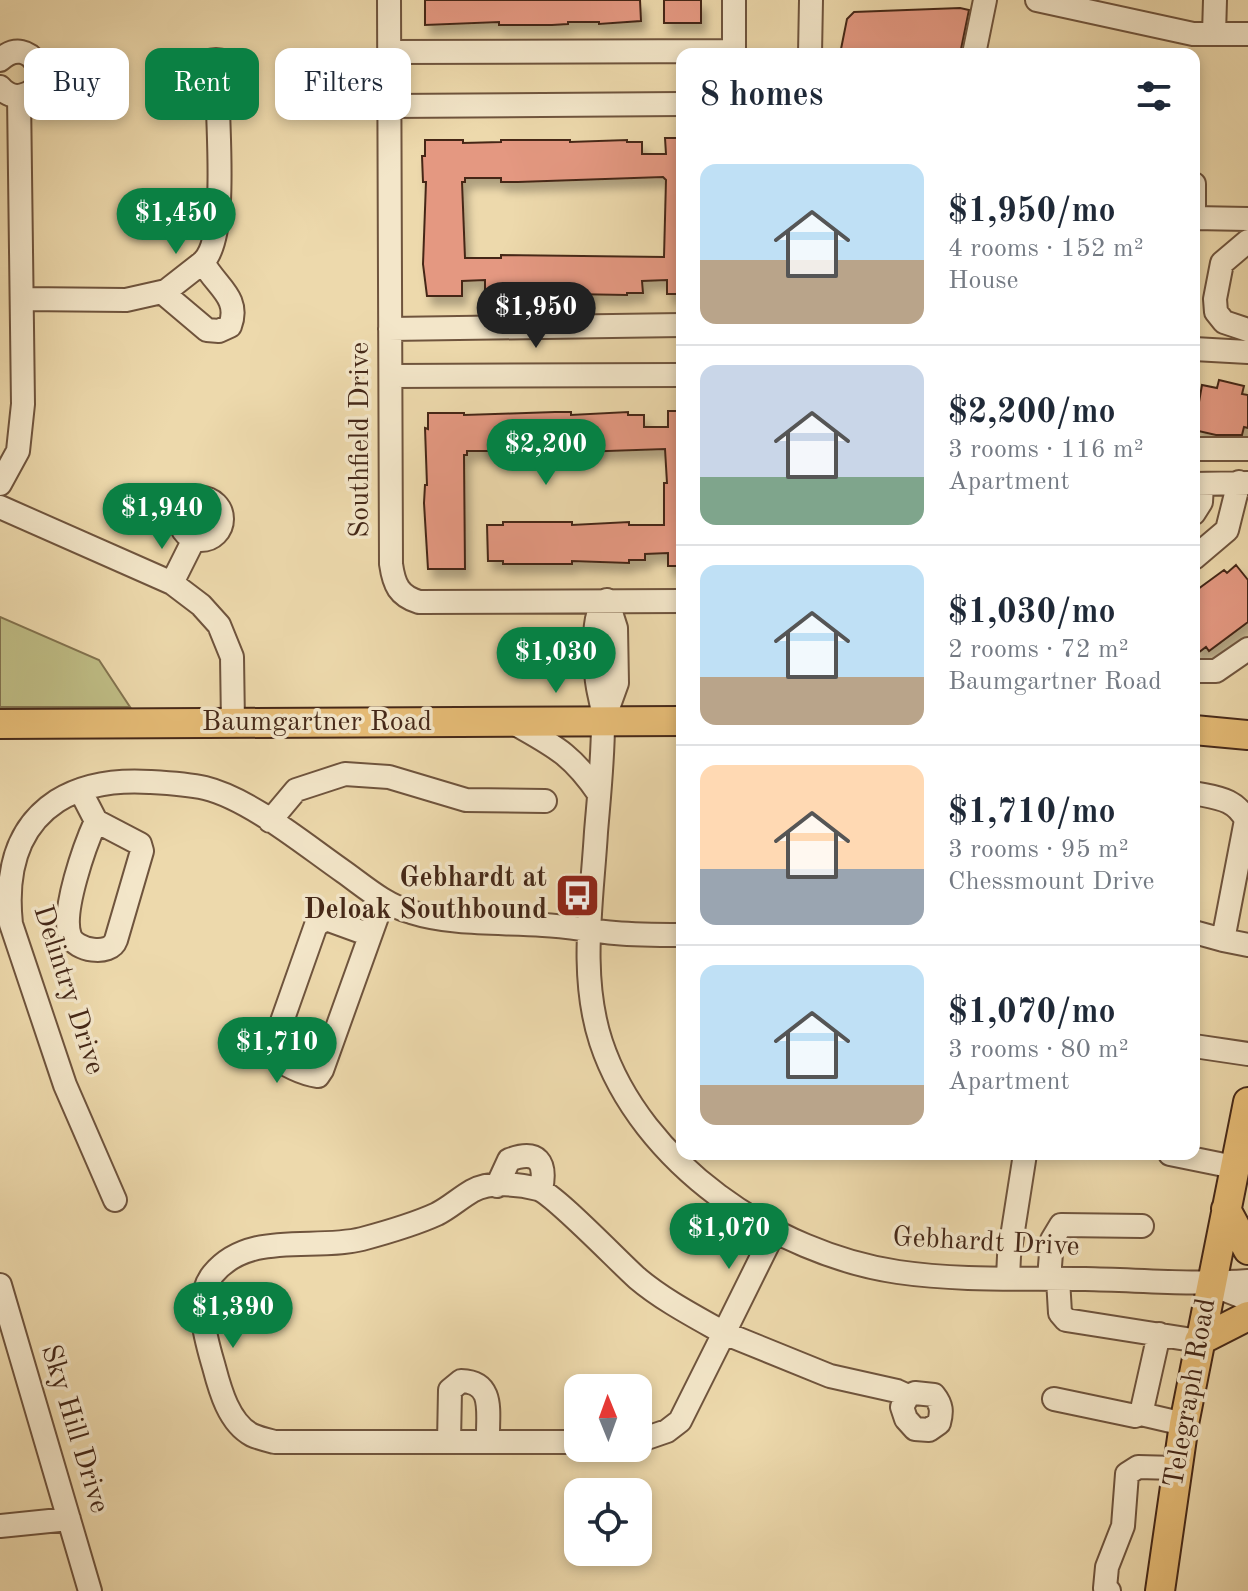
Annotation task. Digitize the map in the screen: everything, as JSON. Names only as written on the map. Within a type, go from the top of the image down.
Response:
[{"type":"main road","name":"Baumgartner Road","points":[[0,724],[676,721]]},
{"type":"main road","points":[[1200,731],[1248,735]]},
{"type":"main road","name":"Telegraph Road","points":[[1160,1591],[1176,1468],[1248,1102]]},
{"type":"main road","points":[[1226,1209],[1248,1250]]},
{"type":"main road","points":[[1199,1341],[1248,1316]]},
{"type":"street","name":"Southfield Drive","points":[[389,0],[389,48]]},
{"type":"street","points":[[734,0],[734,48]]},
{"type":"street","points":[[810,48],[811,0]]},
{"type":"street","points":[[975,48],[985,0]]},
{"type":"street","points":[[1037,0],[1200,41],[1248,34]]},
{"type":"street","points":[[1200,41],[1215,0]]},
{"type":"street","points":[[411,52],[676,53]]},
{"type":"street","points":[[0,60],[6,55],[27,54],[38,64],[40,78],[32,91],[9,92],[22,299],[23,404],[18,451],[0,484]]},
{"type":"street","points":[[411,106],[676,104]]},
{"type":"street","points":[[22,299],[126,300],[162,292],[192,274],[208,257],[215,234],[218,120]]},
{"type":"street","name":"Southfield Drive","points":[[390,120],[391,564],[398,591],[408,599],[419,602],[676,601]]},
{"type":"street","points":[[1200,218],[1248,219]]},
{"type":"street","points":[[1248,241],[1222,263],[1215,299],[1216,312],[1224,322],[1248,330]]},
{"type":"street","points":[[162,292],[207,330],[219,331],[230,326],[234,315],[232,300],[203,262]]},
{"type":"street","points":[[390,329],[676,325]]},
{"type":"street","points":[[1200,350],[1248,352]]},
{"type":"street","points":[[391,376],[676,375]]},
{"type":"street","points":[[1200,449],[1248,449]]},
{"type":"street","points":[[1200,484],[1244,483],[1227,530],[1200,553]]},
{"type":"street","points":[[0,507],[172,583],[201,605],[219,625],[232,657],[233,723]]},
{"type":"street","points":[[172,583],[194,539]]},
{"type":"street","name":"Gebhardt Drive","points":[[607,600],[616,628],[617,683],[604,720],[590,931],[592,998],[606,1053],[624,1094],[655,1138],[676,1153]]},
{"type":"street","points":[[1200,671],[1216,671],[1248,649]]},
{"type":"street","points":[[510,721],[561,750],[582,769],[599,794]]},
{"type":"street","points":[[270,821],[296,790],[345,774],[389,777],[466,800],[545,801]]},
{"type":"street","points":[[96,821],[73,889],[69,935],[73,942],[86,948],[108,950],[113,946],[142,851],[140,844],[96,821],[80,790],[132,781],[207,788],[252,809],[383,900],[409,912],[436,918],[676,935]]},
{"type":"street","name":"Delintry Drive","points":[[80,790],[54,803],[22,837],[11,867],[8,898],[11,924],[65,1085],[115,1200]]},
{"type":"street","points":[[1200,794],[1232,802],[1246,820],[1223,940]]},
{"type":"street","points":[[370,935],[326,919],[316,925],[274,1044],[273,1054],[278,1060],[311,1075],[318,1076],[322,1070],[383,900]]},
{"type":"street","points":[[1200,934],[1248,945]]},
{"type":"street","points":[[1200,1047],[1248,1054]]},
{"type":"street","points":[[497,1186],[509,1160],[530,1155],[539,1160],[543,1168],[541,1190]]},
{"type":"street","name":"Gebhardt Drive","points":[[685,1160],[743,1212],[775,1230],[834,1255],[895,1271],[1210,1284]]},
{"type":"street","points":[[1008,1278],[1024,1160]]},
{"type":"street","points":[[1200,1160],[1234,1167]]},
{"type":"street","points":[[564,1442],[275,1442],[250,1434],[232,1416],[208,1344],[203,1295],[210,1277],[230,1258],[248,1250],[353,1241],[400,1229],[439,1213],[475,1189],[509,1184],[541,1190],[651,1289],[724,1333],[830,1376],[908,1396]]},
{"type":"street","points":[[1142,1226],[1061,1225],[1052,1240],[1053,1279],[1061,1317],[1199,1341]]},
{"type":"street","points":[[652,1436],[667,1431],[680,1421],[775,1230]]},
{"type":"street","points":[[1210,1284],[1248,1281]]},
{"type":"street","points":[[1210,1284],[1248,1299]]},
{"type":"street","name":"Sky Hill Drive","points":[[0,1285],[90,1591]]},
{"type":"street","points":[[1141,1414],[1159,1334]]},
{"type":"street","points":[[449,1442],[450,1390],[461,1381],[473,1381],[483,1387],[487,1398],[488,1441]]},
{"type":"street","points":[[1054,1399],[1184,1424]]},
{"type":"street","points":[[1109,1591],[1105,1588],[1107,1567],[1123,1526],[1127,1474],[1138,1467],[1176,1468]]},
{"type":"street","points":[[0,1526],[69,1519]]},
{"type":"shaded area","points":[[0,617],[99,660],[130,707],[0,707]]},
{"type":"building","points":[[425,0],[640,0],[641,21],[425,25]]},
{"type":"building","points":[[664,0],[701,0],[701,23],[664,23]]},
{"type":"building","points":[[969,10],[961,48],[841,48],[847,19],[854,12]]},
{"type":"building","points":[[665,138],[676,138],[676,294],[667,294],[667,280],[642,281],[643,293],[627,295],[501,297],[501,294],[485,294],[485,280],[462,281],[462,296],[427,296],[423,264],[426,182],[423,182],[422,156],[425,156],[425,140],[463,140],[463,143],[627,140],[642,142],[642,154],[666,154]],"holes":[[[663,177],[666,180],[664,257],[501,255],[501,258],[465,258],[462,182],[465,178],[501,178],[501,182]]]},
{"type":"building","points":[[1219,380],[1244,386],[1242,394],[1248,395],[1248,428],[1244,427],[1242,435],[1200,431],[1202,385],[1217,388]]},
{"type":"building","points":[[668,411],[676,411],[676,566],[668,566],[668,553],[645,554],[645,560],[629,560],[629,563],[572,561],[572,564],[503,564],[503,561],[488,561],[487,525],[503,525],[503,522],[572,522],[572,525],[629,522],[629,525],[664,525],[664,483],[667,483],[665,449],[520,454],[467,451],[464,455],[465,569],[428,569],[424,503],[428,413],[571,412],[571,415],[628,412],[628,415],[644,415],[644,427],[668,427]]},
{"type":"building","points":[[1236,565],[1248,580],[1248,622],[1209,651],[1206,647],[1200,652],[1200,588],[1224,570],[1227,573]]},
{"type":"place","name":"Gebhardt at Deloak Southbound","points":[[578,895]]}]
